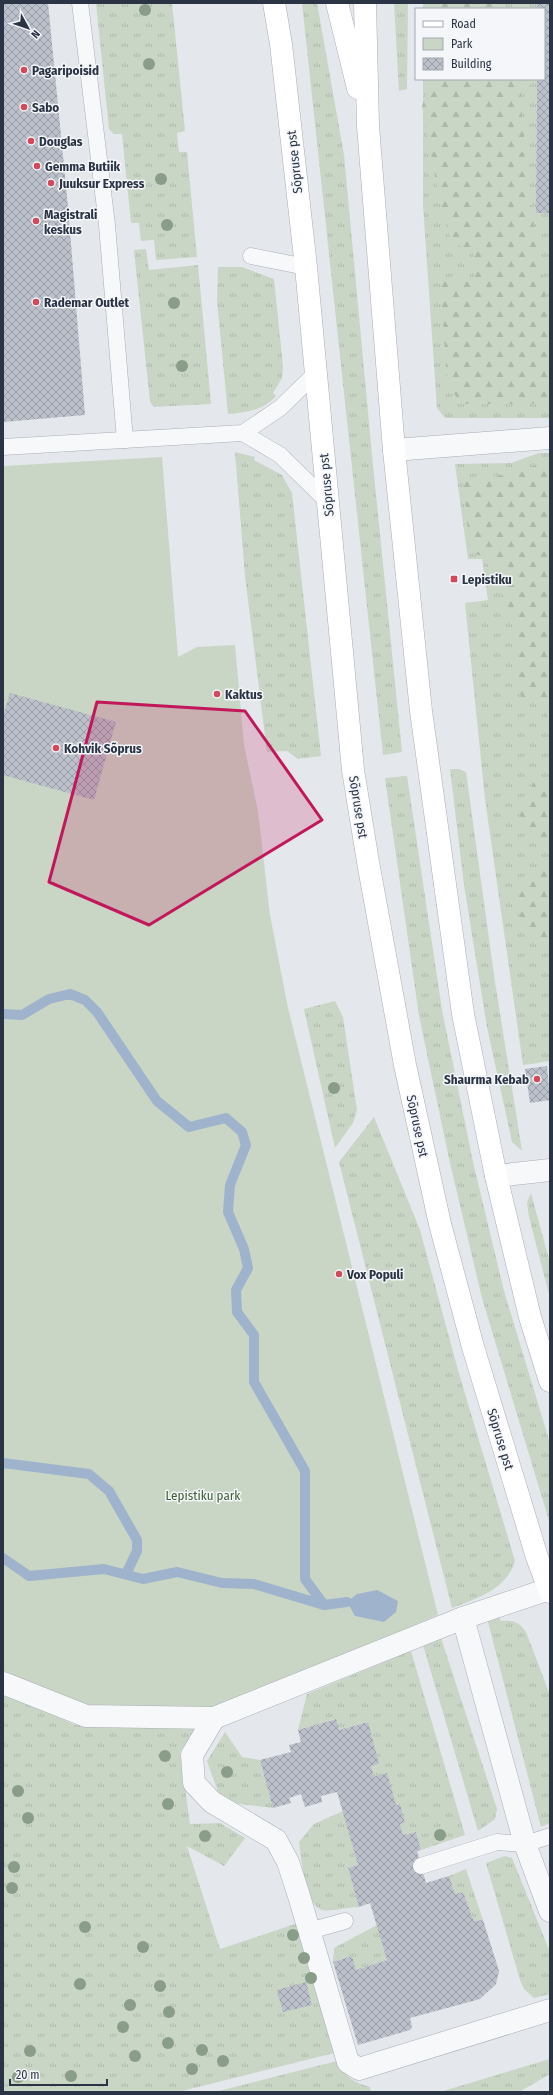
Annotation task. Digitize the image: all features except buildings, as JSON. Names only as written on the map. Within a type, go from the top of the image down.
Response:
[{"type":"main road","name":"Sõpruse pst","points":[[274,3],[281,44],[306,267],[327,501],[354,770],[369,869],[405,1065],[440,1224],[473,1348],[537,1557],[550,1590]]},
{"type":"main road","points":[[336,3],[368,126]]},
{"type":"main road","points":[[365,3],[368,126],[394,450],[421,711],[463,1014],[496,1176],[530,1317],[550,1381]]},
{"type":"street","points":[[394,450],[550,438]]},
{"type":"street","points":[[496,1176],[550,1170]]},
{"type":"street","points":[[3,1683],[86,1716],[214,1718],[463,1618],[550,1590]]},
{"type":"street","points":[[463,1618],[525,1844],[550,1911]]},
{"type":"street","points":[[214,1718],[192,1755],[194,1783],[212,1802],[276,1840],[288,1862],[348,2062],[359,2069],[550,2010]]},
{"type":"lane","points":[[80,3],[108,225],[125,440]]},
{"type":"lane","points":[[251,256],[306,267]]},
{"type":"lane","points":[[3,447],[243,433],[280,408],[316,373]]},
{"type":"lane","points":[[243,433],[280,455],[327,501]]},
{"type":"lane","points":[[421,1866],[497,1842],[525,1844],[550,1836]]},
{"type":"lane","points":[[309,1931],[345,1921]]},
{"type":"highlighted area","points":[[97,702],[245,711],[322,820],[149,925],[49,882]]},
{"type":"green space","points":[[96,3],[172,3],[185,131],[177,133],[179,152],[187,152],[197,257],[156,260],[154,240],[141,241],[139,223],[131,223],[122,134],[114,134],[109,129]]},
{"type":"green space","points":[[302,3],[317,3],[344,155],[402,752],[383,755]]},
{"type":"green space","points":[[394,3],[408,3],[407,89],[399,91]]},
{"type":"green space","points":[[423,3],[537,3],[537,8],[423,8]]},
{"type":"green space","points":[[434,3],[504,3],[502,8],[434,8]]},
{"type":"green space","points":[[423,80],[537,80],[536,213],[550,213],[550,418],[445,418],[437,408],[423,205]]},
{"type":"green space","points":[[429,80],[520,80],[525,167],[548,312],[550,401],[531,404],[461,404],[447,383],[440,277],[474,283],[473,251],[451,242],[439,196],[422,107]]},
{"type":"green space","points":[[146,249],[149,270],[198,265],[211,404],[154,407],[150,402],[134,250]]},
{"type":"green space","points":[[218,267],[242,267],[274,279],[283,366],[282,378],[273,393],[276,396],[265,405],[254,410],[228,414],[217,301]]},
{"type":"green space","points":[[235,452],[255,457],[254,460],[282,475],[292,493],[321,756],[298,759],[287,751],[267,752],[245,576]]},
{"type":"green space","points":[[539,453],[550,453],[550,1061],[523,1065],[485,799],[465,603],[488,600],[482,559],[468,559],[455,464],[511,463]]},
{"type":"green space","name":"Lepistiku park","points":[[162,457],[178,657],[197,647],[235,645],[244,745],[258,811],[270,915],[288,1008],[438,1615],[219,1709],[82,1706],[3,1671],[3,466]]},
{"type":"green space","points":[[541,463],[550,463],[550,741],[543,699],[523,703],[514,663],[514,623],[502,614],[501,563],[470,552],[463,480],[512,474]]},
{"type":"green space","points":[[450,769],[459,769],[466,772],[495,982],[522,1151],[512,1142],[487,1027],[464,885]]},
{"type":"green space","points":[[407,776],[442,1010],[473,1162],[504,1291],[550,1443],[550,1524],[482,1298],[450,1163],[419,1016],[385,778]]},
{"type":"green space","points":[[550,778],[550,850],[518,813],[534,782]]},
{"type":"green space","points":[[550,855],[550,944],[528,935],[510,895]]},
{"type":"green space","points":[[335,1001],[343,1017],[357,1110],[353,1123],[335,1148],[304,1009]]},
{"type":"green space","points":[[374,1117],[420,1230],[458,1370],[515,1561],[511,1571],[505,1579],[490,1592],[452,1608],[339,1162]]},
{"type":"green space","points":[[531,1193],[550,1263],[550,1298],[529,1217],[527,1203]]},
{"type":"green space","points":[[499,1617],[501,1621],[512,1621],[518,1624],[526,1632],[550,1695],[550,1823],[541,1827],[487,1618]]},
{"type":"green space","points":[[441,1638],[497,1809],[495,1819],[478,1831],[423,1645]]},
{"type":"green space","points":[[411,1651],[465,1835],[421,1850],[416,1832],[403,1835],[400,1824],[405,1823],[400,1804],[396,1805],[374,1777],[371,1766],[379,1764],[367,1722],[339,1730],[335,1719],[298,1730],[307,1694]]},
{"type":"green space","points":[[3,1692],[75,1725],[195,1728],[180,1752],[190,1824],[220,1823],[245,1838],[224,1866],[187,1846],[220,1949],[295,1924],[306,1949],[334,2053],[178,2092],[3,2092]]},
{"type":"green space","points":[[225,1732],[242,1757],[260,1760],[273,1808],[233,1803],[220,1797],[207,1761]]},
{"type":"green space","points":[[343,1811],[358,1865],[348,1868],[359,1907],[322,1910],[316,1906],[308,1890],[299,1842],[314,1824]]},
{"type":"green space","points":[[505,1856],[512,1858],[550,1952],[550,1994],[534,1998],[524,1989],[520,1980],[486,1863]]},
{"type":"green space","points":[[466,1869],[483,1920],[474,1921],[463,1892],[455,1894],[449,1876]]},
{"type":"green space","points":[[377,1925],[387,1960],[356,1970],[352,1956],[333,1962],[334,1948]]},
{"type":"green space","points":[[550,2059],[550,2074],[519,2092],[440,2092]]},
{"type":"green space","points":[[337,2061],[346,2075],[354,2081],[370,2087],[371,2092],[215,2092]]},
{"type":"water","points":[[377,1590],[398,1601],[396,1612],[384,1622],[355,1616],[347,1602],[357,1594]]},
{"type":"waterway","points":[[3,1014],[22,1015],[49,999],[70,994],[85,1000],[97,1012],[157,1101],[189,1127],[226,1118],[242,1132],[246,1145],[230,1185],[228,1212],[244,1249],[248,1268],[236,1290],[237,1312],[254,1335],[254,1382],[305,1471],[305,1579],[324,1605]]},
{"type":"waterway","points":[[3,1463],[89,1474],[109,1491],[137,1540],[137,1551],[126,1574]]},
{"type":"waterway","points":[[3,1558],[29,1576],[104,1569],[143,1579],[177,1572],[222,1583],[254,1584],[324,1605],[347,1602]]},
{"type":"place","name":"Pagaripoisid","points":[[24,70]]},
{"type":"place","name":"Sabo","points":[[24,107]]},
{"type":"place","name":"Douglas","points":[[31,141]]},
{"type":"place","name":"Gemma Butiik","points":[[37,166]]},
{"type":"place","name":"Juuksur Express","points":[[51,183]]},
{"type":"place","name":"Magistrali keskus","points":[[36,221]]},
{"type":"place","name":"Rademar Outlet","points":[[36,302]]},
{"type":"place","name":"Lepistiku","points":[[454,579]]},
{"type":"place","name":"Kaktus","points":[[217,694]]},
{"type":"place","name":"Kohvik Sõprus","points":[[56,748]]},
{"type":"place","name":"Shaurma Kebab","points":[[537,1079]]},
{"type":"place","name":"Vox Populi","points":[[339,1274]]}]
